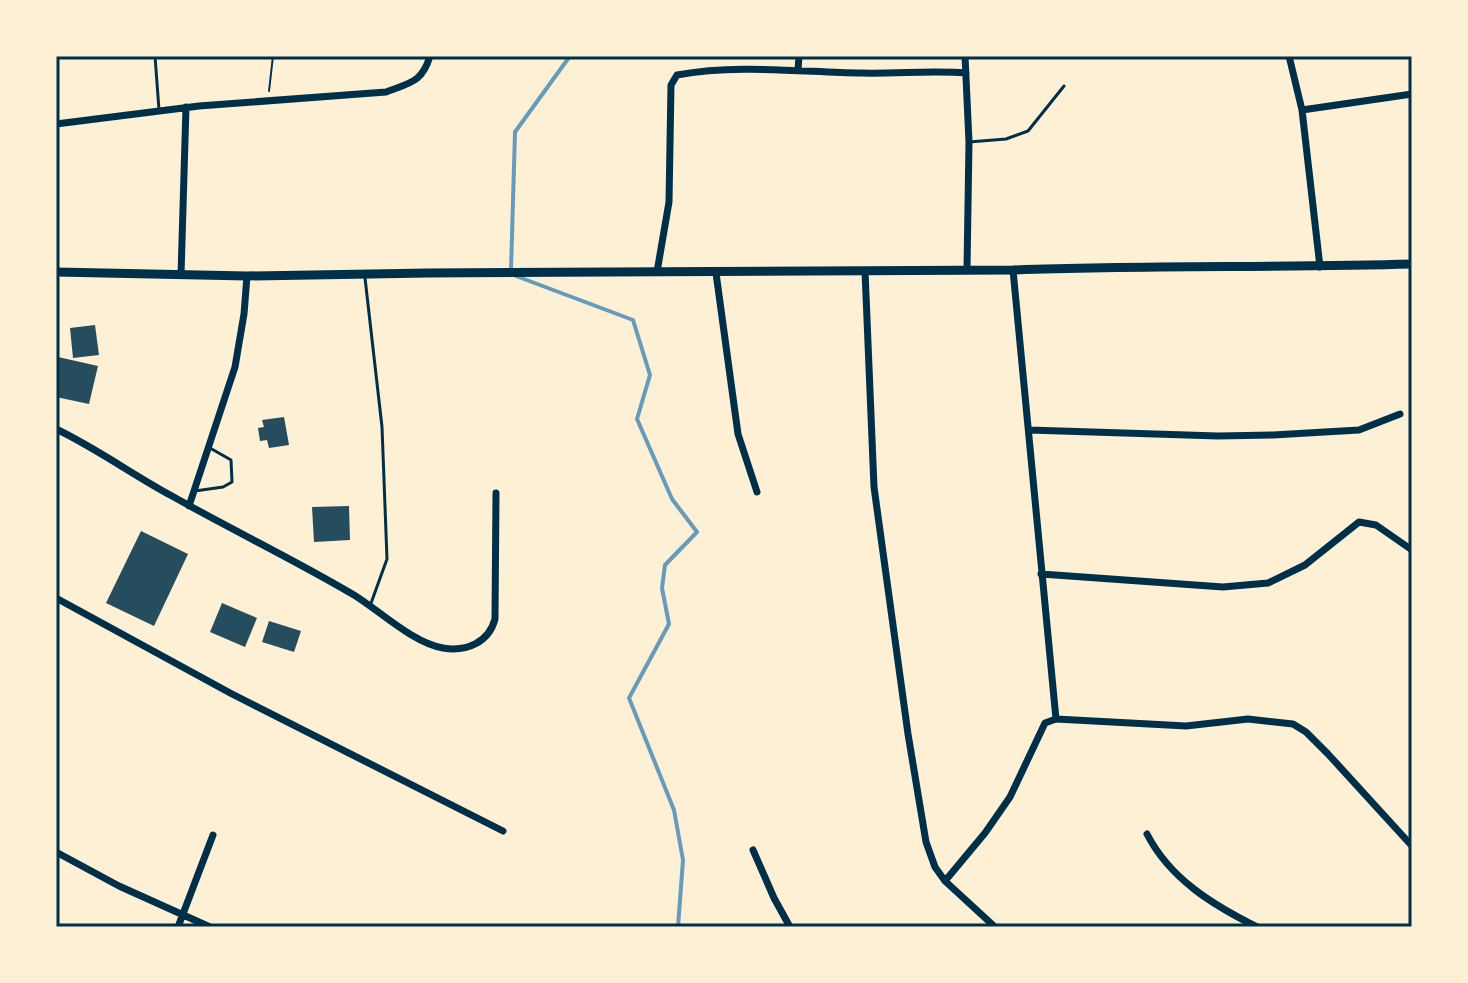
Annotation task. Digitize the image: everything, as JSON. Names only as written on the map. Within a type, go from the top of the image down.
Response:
[{"type":"street","points":[[56,124],[186,107],[386,92],[413,83],[422,75],[430,56]]},
{"type":"street","points":[[798,70],[799,56]]},
{"type":"street","points":[[965,56],[969,142],[967,269]]},
{"type":"street","points":[[1289,56],[1302,110],[1320,267]]},
{"type":"street","points":[[657,272],[669,202],[671,85],[677,75],[695,71],[798,70],[966,73]]},
{"type":"street","points":[[1302,110],[1412,94]]},
{"type":"street","points":[[181,275],[186,107]]},
{"type":"street","points":[[56,272],[247,276],[1412,264]]},
{"type":"street","points":[[1013,270],[1056,719]]},
{"type":"street","points":[[865,271],[874,487],[923,830],[935,867],[945,881],[995,927]]},
{"type":"street","points":[[716,273],[738,434],[757,492]]},
{"type":"street","points":[[189,506],[235,367],[247,276]]},
{"type":"street","points":[[1029,430],[1273,435],[1359,430],[1400,414]]},
{"type":"street","points":[[56,429],[189,506],[323,578],[425,643],[445,648],[470,646],[487,638],[495,619],[496,493]]},
{"type":"street","points":[[1041,574],[1223,587],[1268,583],[1305,565],[1359,522],[1376,525],[1412,550]]},
{"type":"street","points":[[56,598],[232,694],[503,831]]},
{"type":"street","points":[[945,881],[1010,797],[1045,723],[1056,719],[1186,726],[1248,719],[1293,724],[1328,754],[1412,846]]},
{"type":"street","points":[[1147,834],[1157,853],[1181,879],[1203,897],[1257,927]]},
{"type":"street","points":[[178,927],[213,835]]},
{"type":"street","points":[[753,850],[790,927]]},
{"type":"street","points":[[56,852],[119,886],[210,927]]},
{"type":"lane","points":[[155,56],[159,110]]},
{"type":"lane","points":[[969,142],[1006,139],[1028,131],[1064,86]]},
{"type":"lane","points":[[364,274],[382,427],[387,559],[370,606]]},
{"type":"lane","points":[[195,491],[223,487],[232,482],[231,460],[209,447]]},
{"type":"path","points":[[268,101],[273,56]]},
{"type":"building","points":[[95,325],[99,355],[73,358],[70,328]]},
{"type":"building","points":[[58,357],[98,366],[89,404],[56,397]]},
{"type":"building","points":[[284,417],[289,445],[269,448],[267,440],[260,441],[258,428],[264,427],[262,420]]},
{"type":"building","points":[[349,506],[350,540],[314,542],[312,507]]},
{"type":"building","points":[[141,531],[188,554],[154,626],[106,603]]},
{"type":"building","points":[[222,603],[257,618],[245,647],[210,632]]},
{"type":"building","points":[[269,621],[301,631],[294,652],[262,642]]},
{"type":"waterway","points":[[511,270],[515,132],[570,56]]},
{"type":"waterway","points":[[516,276],[633,320],[650,375],[637,419],[672,499],[697,532],[665,565],[662,588],[669,624],[629,698],[674,810],[683,860],[678,927]]}]
